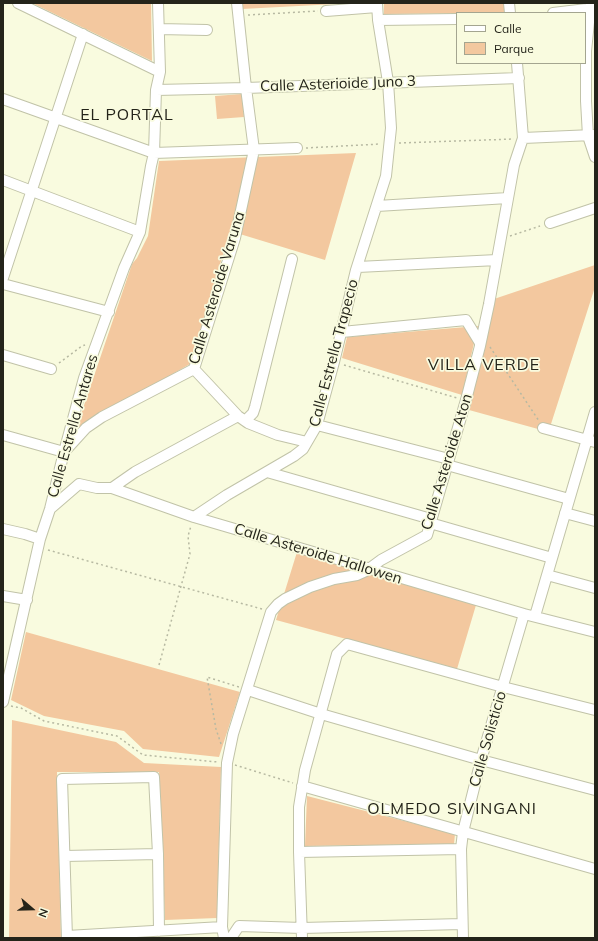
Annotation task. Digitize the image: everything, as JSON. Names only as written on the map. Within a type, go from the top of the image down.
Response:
[{"type":"street","points":[[18,3],[160,72]]},
{"type":"street","name":"Calle Estrella Antares","points":[[6,704],[8,660],[26,600],[39,543],[50,509],[84,378],[124,268],[140,232],[154,153],[156,90],[160,72],[158,3]]},
{"type":"street","name":"Calle Asteroide Varuna","points":[[64,452],[86,428],[102,417],[194,369],[235,238],[254,150],[237,3]]},
{"type":"street","points":[[326,11],[377,5]]},
{"type":"street","name":"Calle Estrella Trapecio","points":[[194,517],[227,495],[294,456],[303,449],[317,424],[358,267],[386,176],[390,118],[388,82],[377,5]]},
{"type":"street","points":[[560,12],[592,7],[586,51],[586,101],[595,157]]},
{"type":"street","points":[[378,20],[456,19]]},
{"type":"street","points":[[158,29],[207,30]]},
{"type":"street","points":[[3,278],[6,261],[32,190],[83,34]]},
{"type":"street","points":[[517,64],[524,138],[591,136]]},
{"type":"street","name":"Calle Asterioide Juno 3","points":[[156,90],[519,78]]},
{"type":"street","points":[[3,98],[154,153],[297,148]]},
{"type":"street","name":"Calle Asteroide Aton","points":[[271,612],[285,599],[310,587],[334,579],[357,575],[369,569],[381,560],[427,534],[466,400],[482,338],[514,165],[524,138]]},
{"type":"street","points":[[3,180],[140,232]]},
{"type":"street","points":[[377,206],[508,198]]},
{"type":"street","points":[[550,223],[595,208]]},
{"type":"street","points":[[112,488],[135,472],[253,413],[292,258]]},
{"type":"street","points":[[358,267],[497,260]]},
{"type":"street","points":[[3,284],[109,312]]},
{"type":"street","points":[[342,332],[466,320],[482,338]]},
{"type":"street","points":[[3,355],[51,369]]},
{"type":"street","points":[[194,369],[242,419],[278,435],[307,442]]},
{"type":"street","points":[[535,616],[569,498],[591,441],[595,412]]},
{"type":"street","points":[[317,424],[569,498]]},
{"type":"street","points":[[543,428],[591,441]]},
{"type":"street","points":[[3,435],[64,452]]},
{"type":"street","points":[[267,472],[552,558]]},
{"type":"street","name":"Calle Asteroide Hallowen","points":[[50,509],[79,484],[97,488],[112,488],[194,517],[524,614],[595,632]]},
{"type":"street","points":[[565,513],[595,521]]},
{"type":"street","points":[[3,529],[25,534],[39,543]]},
{"type":"street","points":[[547,575],[595,588]]},
{"type":"street","points":[[3,596],[26,600]]},
{"type":"street","points":[[224,938],[222,927],[227,762],[233,734],[248,690],[271,612]]},
{"type":"street","name":"Calle Solisticio","points":[[463,938],[461,849],[463,832],[481,760],[524,614]]},
{"type":"street","points":[[302,933],[299,807],[302,786],[305,770],[337,654],[347,644],[503,687],[595,710]]},
{"type":"street","points":[[248,690],[321,714],[481,760],[595,790]]},
{"type":"street","points":[[159,931],[158,854],[154,777],[62,779],[67,937],[222,927]]},
{"type":"street","points":[[302,786],[595,869]]},
{"type":"street","points":[[299,852],[461,849]]},
{"type":"street","points":[[65,856],[158,854]]},
{"type":"street","points":[[231,938],[239,926],[302,933],[462,924]]},
{"type":"path","points":[[238,16],[326,11]]},
{"type":"path","points":[[297,148],[524,138]]},
{"type":"path","points":[[501,239],[550,223]]},
{"type":"path","points":[[482,338],[543,428]]},
{"type":"path","points":[[51,369],[82,346],[97,342]]},
{"type":"path","points":[[334,362],[466,400]]},
{"type":"path","points":[[159,665],[190,554],[188,536],[194,517]]},
{"type":"path","points":[[39,543],[181,587],[271,612]]},
{"type":"path","points":[[227,762],[216,729],[207,676],[248,690]]},
{"type":"path","points":[[6,704],[21,708],[44,721],[117,736],[143,755],[227,762],[302,786]]},
{"type":"green space","points":[[32,3],[151,3],[152,61]]},
{"type":"green space","points":[[242,3],[355,3],[242,9]]},
{"type":"green space","points":[[384,3],[504,3],[505,12],[456,12],[456,13],[384,14]]},
{"type":"green space","points":[[242,94],[244,117],[217,119],[215,96]]},
{"type":"green space","points":[[356,153],[325,260],[230,231],[190,364],[76,429],[132,264],[137,258],[148,236],[159,161]]},
{"type":"green space","points":[[595,265],[595,287],[551,424],[538,429],[469,410],[494,299]]},
{"type":"green space","points":[[478,326],[462,395],[342,358],[347,337]]},
{"type":"green space","points":[[297,552],[476,605],[457,669],[276,620]]},
{"type":"green space","points":[[26,632],[240,692],[219,757],[143,749],[124,731],[44,716],[11,700]]},
{"type":"green space","points":[[12,720],[116,742],[144,763],[221,767],[217,918],[165,920],[159,772],[57,772],[61,938],[9,938]]},
{"type":"green space","points":[[307,796],[455,834],[454,844],[305,846]]},
{"type":"district","name":"EL PORTAL","points":[[127,115]]},
{"type":"district","name":"VILLA VERDE","points":[[484,365]]},
{"type":"district","name":"OLMEDO SIVINGANI","points":[[452,809]]}]
